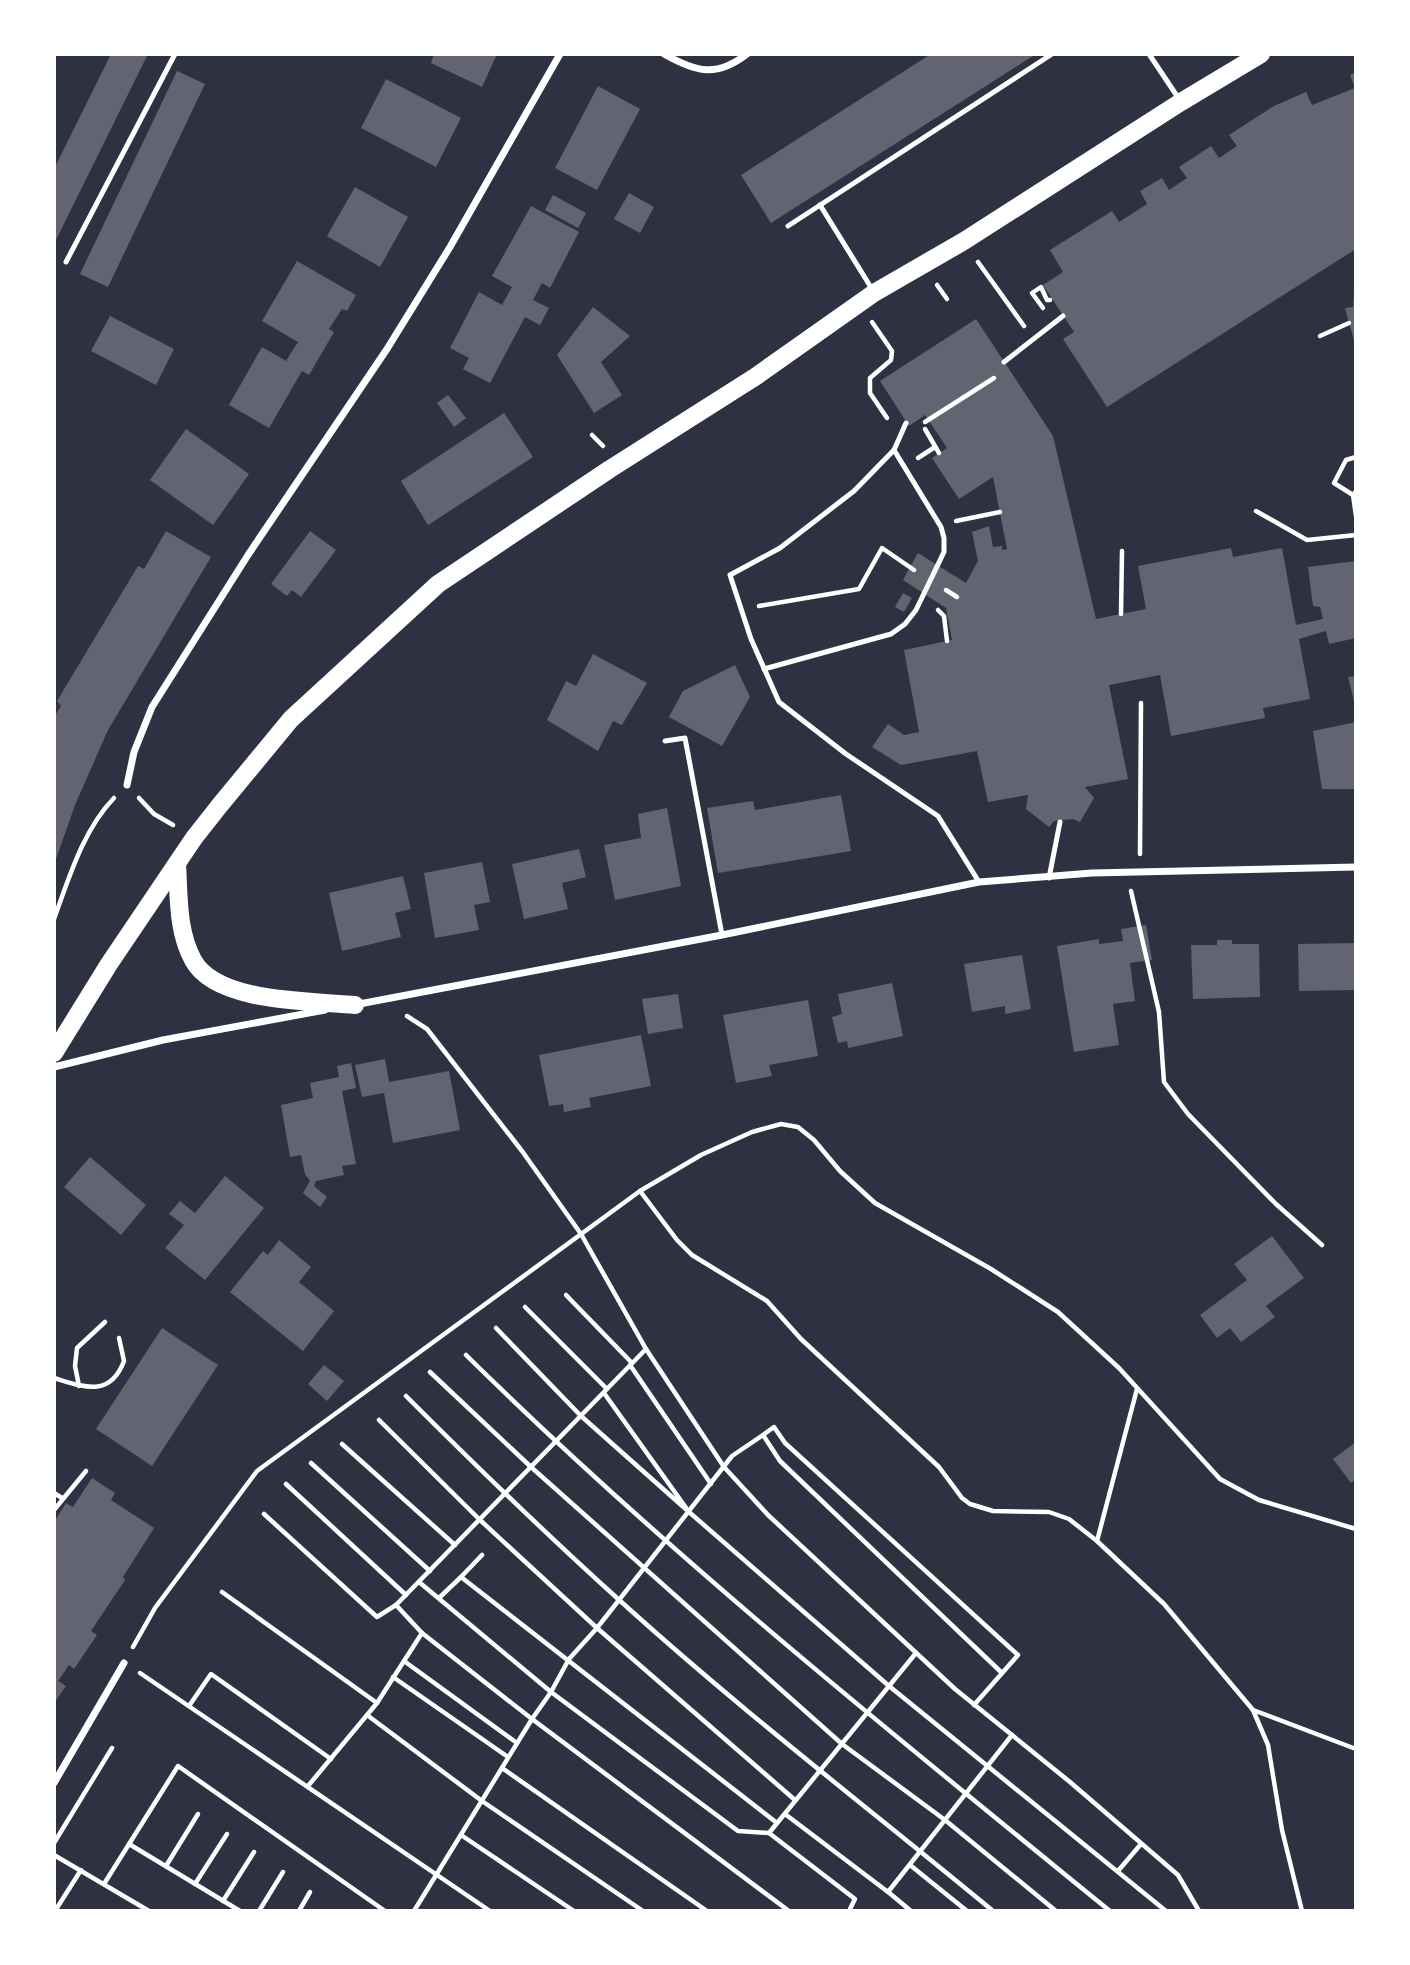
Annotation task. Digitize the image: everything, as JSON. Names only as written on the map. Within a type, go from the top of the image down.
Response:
[{"type":"main road","points":[[54,1053],[109,964],[194,838],[291,719],[438,584],[610,469],[755,377],[874,293],[964,241],[1181,102],[1241,59],[1261,54]]},
{"type":"main road","points":[[177,864],[180,910],[187,946],[194,962],[213,982],[271,998],[355,1005]]},
{"type":"street","points":[[127,785],[134,752],[152,707],[248,555],[387,349],[450,247],[560,54]]},
{"type":"street","points":[[664,54],[683,65],[702,71],[719,70],[734,64],[747,54]]},
{"type":"street","points":[[54,1067],[163,1040],[722,935],[979,882],[1126,873],[1356,867]]},
{"type":"street","points":[[54,1783],[124,1663]]},
{"type":"lane","points":[[66,262],[175,54]]},
{"type":"lane","points":[[788,226],[1052,54]]},
{"type":"lane","points":[[1149,54],[1181,102]]},
{"type":"lane","points":[[821,205],[874,293]]},
{"type":"lane","points":[[1004,362],[1063,316]]},
{"type":"lane","points":[[906,423],[894,450],[854,491],[780,548],[730,575],[751,639],[779,702],[846,754],[938,816],[979,882]]},
{"type":"lane","points":[[764,669],[891,634],[905,624],[922,596],[944,552],[944,538],[941,527],[894,450]]},
{"type":"lane","points":[[665,741],[685,738],[722,935]]},
{"type":"lane","points":[[1049,878],[1060,822]]},
{"type":"path","points":[[964,241],[1028,331],[1018,333]]},
{"type":"path","points":[[1042,290],[1047,300]]},
{"type":"path","points":[[859,304],[892,351],[891,360],[870,378],[870,393],[901,437]]},
{"type":"path","points":[[1320,335],[1349,323]]},
{"type":"path","points":[[939,453],[920,422],[995,377]]},
{"type":"path","points":[[915,460],[935,447]]},
{"type":"path","points":[[1356,457],[1346,460],[1334,483],[1355,493],[1356,516]]},
{"type":"path","points":[[1256,510],[1307,540],[1356,535]]},
{"type":"path","points":[[955,522],[1000,512]]},
{"type":"path","points":[[777,603],[859,589],[882,548],[915,570]]},
{"type":"path","points":[[1121,614],[1122,551]]},
{"type":"path","points":[[922,596],[944,616],[947,641]]},
{"type":"path","points":[[1140,873],[1141,703]]},
{"type":"path","points":[[54,919],[72,869],[100,813],[127,785],[155,814],[194,838]]},
{"type":"path","points":[[1126,873],[1159,1012],[1164,1082],[1188,1114],[1276,1204],[1322,1245]]},
{"type":"path","points":[[381,1000],[427,1029],[522,1151],[581,1234],[646,1349],[724,1467],[768,1515],[916,1653],[1178,1875],[1199,1911]]},
{"type":"path","points":[[490,1911],[124,1663],[155,1608],[257,1471],[332,1419],[640,1191],[701,1155],[752,1132],[781,1124],[798,1127],[875,1203],[991,1269],[1058,1312],[1090,1339],[1220,1479],[1238,1490],[1301,1514],[1356,1529]]},
{"type":"path","points":[[640,1191],[677,1240],[692,1255],[767,1301],[800,1339],[939,1467],[962,1498],[970,1504],[993,1511],[1035,1510],[1069,1519],[1097,1541],[1164,1604],[1253,1710],[1268,1745],[1282,1830],[1302,1911]]},
{"type":"path","points":[[566,1295],[631,1364],[711,1484]]},
{"type":"path","points":[[525,1307],[605,1391],[689,1512]]},
{"type":"path","points":[[79,1386],[75,1366],[76,1349],[105,1322]]},
{"type":"path","points":[[496,1328],[581,1416],[689,1512],[889,1686],[1166,1911]]},
{"type":"path","points":[[54,1378],[96,1388],[114,1378],[124,1361],[119,1338]]},
{"type":"path","points":[[264,1514],[377,1617],[396,1605],[646,1349]]},
{"type":"path","points":[[466,1354],[555,1443],[666,1540],[867,1713],[1110,1911]]},
{"type":"path","points":[[430,1372],[531,1467],[842,1744],[946,1820],[1056,1911]]},
{"type":"path","points":[[1097,1541],[1137,1389]]},
{"type":"path","points":[[406,1396],[504,1494],[619,1600],[819,1771],[993,1911]]},
{"type":"path","points":[[379,1420],[480,1520],[597,1628],[795,1800]]},
{"type":"path","points":[[414,1911],[569,1659],[597,1628],[732,1456],[774,1427],[785,1443],[1018,1655],[974,1704]]},
{"type":"path","points":[[763,1435],[780,1461],[1002,1673]]},
{"type":"path","points":[[342,1444],[455,1545]]},
{"type":"path","points":[[310,1463],[430,1571]]},
{"type":"path","points":[[54,1510],[86,1471]]},
{"type":"path","points":[[286,1484],[406,1595]]},
{"type":"path","points":[[54,1493],[62,1499]]},
{"type":"path","points":[[439,1598],[482,1555]]},
{"type":"path","points":[[461,1577],[777,1823]]},
{"type":"path","points":[[419,1582],[551,1692],[738,1831],[769,1833],[855,1899],[850,1909],[852,1911]]},
{"type":"path","points":[[222,1592],[377,1703]]},
{"type":"path","points":[[396,1605],[422,1633],[532,1719],[789,1911]]},
{"type":"path","points":[[307,1786],[377,1703],[422,1633]]},
{"type":"path","points":[[769,1833],[916,1653]]},
{"type":"path","points":[[404,1661],[517,1743]]},
{"type":"path","points":[[189,1706],[211,1674],[331,1759]]},
{"type":"path","points":[[393,1677],[508,1757]]},
{"type":"path","points":[[1253,1710],[1356,1749]]},
{"type":"path","points":[[367,1715],[482,1801],[643,1911]]},
{"type":"path","points":[[886,1890],[888,1892],[910,1865],[1012,1735]]},
{"type":"path","points":[[54,1843],[112,1748]]},
{"type":"path","points":[[103,1884],[178,1766],[385,1911]]},
{"type":"path","points":[[502,1768],[707,1911]]},
{"type":"path","points":[[166,1866],[198,1814]]},
{"type":"path","points":[[785,1814],[911,1911]]},
{"type":"path","points":[[195,1884],[227,1834]]},
{"type":"path","points":[[461,1835],[574,1911]]},
{"type":"path","points":[[129,1844],[240,1911]]},
{"type":"path","points":[[1118,1871],[1141,1844]]},
{"type":"path","points":[[223,1901],[254,1852]]},
{"type":"path","points":[[54,1855],[149,1911]]},
{"type":"path","points":[[910,1865],[967,1911]]},
{"type":"path","points":[[55,1911],[81,1870]]},
{"type":"path","points":[[258,1911],[283,1871]]},
{"type":"path","points":[[299,1911],[310,1892]]},
{"type":"building","points":[[111,54],[147,56],[54,244],[54,169]]},
{"type":"building","points":[[434,54],[497,54],[482,87],[431,63]]},
{"type":"building","points":[[931,54],[1036,54],[771,223],[741,175]]},
{"type":"building","points":[[177,71],[205,84],[108,287],[80,274]]},
{"type":"building","points":[[1356,72],[1356,249],[1107,407],[1063,339],[1074,332],[1043,285],[1063,272],[1050,250],[1112,211],[1119,222],[1147,204],[1140,191],[1162,178],[1169,190],[1187,178],[1179,167],[1211,146],[1219,158],[1237,146],[1229,135],[1274,106],[1306,92],[1312,105],[1355,88],[1350,75]]},
{"type":"building","points":[[386,79],[461,118],[436,167],[361,128]]},
{"type":"building","points":[[598,86],[640,109],[597,190],[555,168]]},
{"type":"building","points":[[355,187],[408,217],[380,267],[327,236]]},
{"type":"building","points":[[629,193],[654,207],[640,233],[614,219]]},
{"type":"building","points":[[553,195],[586,213],[578,228],[545,210]]},
{"type":"building","points":[[531,206],[579,232],[550,288],[542,283],[533,300],[549,308],[540,325],[525,317],[490,383],[463,369],[469,358],[450,348],[479,292],[502,305],[512,287],[492,276]]},
{"type":"building","points":[[297,261],[356,295],[347,311],[342,309],[329,329],[334,332],[309,375],[302,371],[269,428],[229,405],[262,347],[286,361],[298,342],[262,321]]},
{"type":"building","points":[[1354,292],[1355,344],[1345,308],[1353,307]]},
{"type":"building","points":[[593,307],[630,336],[601,362],[622,395],[594,413],[557,355]]},
{"type":"building","points":[[110,316],[174,349],[156,385],[91,351]]},
{"type":"building","points":[[976,319],[1053,436],[1096,619],[1146,609],[1138,566],[1231,548],[1233,557],[1282,548],[1296,625],[1323,619],[1320,607],[1313,606],[1308,567],[1356,561],[1356,638],[1329,644],[1326,631],[1299,639],[1310,699],[1263,708],[1265,718],[1171,736],[1160,675],[1109,685],[1128,779],[1085,787],[1094,798],[1080,822],[1073,819],[1054,821],[1049,827],[1026,809],[1028,795],[988,802],[977,751],[901,765],[872,747],[888,724],[904,735],[919,732],[904,650],[952,640],[946,608],[903,580],[918,553],[966,583],[978,561],[972,532],[989,526],[993,547],[1002,546],[1002,550],[1007,549],[993,477],[959,499],[932,458],[947,448],[925,415],[909,426],[880,381]]},
{"type":"building","points":[[448,395],[466,418],[454,427],[437,403]]},
{"type":"building","points":[[504,413],[533,457],[428,525],[401,481]]},
{"type":"building","points":[[186,429],[249,474],[213,525],[150,480]]},
{"type":"building","points":[[166,531],[211,557],[108,730],[75,805],[54,865],[54,717],[61,706],[57,701],[138,566],[144,569]]},
{"type":"building","points":[[310,531],[336,550],[301,597],[292,590],[287,596],[271,584]]},
{"type":"building","points":[[903,593],[912,598],[904,612],[895,607]]},
{"type":"building","points":[[593,654],[647,683],[622,725],[613,721],[598,751],[547,720],[566,681],[576,686]]},
{"type":"building","points":[[735,665],[750,697],[722,746],[669,717],[683,691]]},
{"type":"building","points":[[1356,676],[1356,705],[1355,705],[1348,677]]},
{"type":"building","points":[[1356,722],[1356,789],[1322,789],[1313,731]]},
{"type":"building","points":[[841,795],[851,851],[718,873],[707,808],[753,801],[755,810]]},
{"type":"building","points":[[667,808],[681,886],[615,900],[604,845],[641,838],[638,814]]},
{"type":"building","points":[[579,849],[586,877],[562,883],[568,909],[524,919],[512,864]]},
{"type":"building","points":[[482,862],[490,902],[474,905],[479,930],[435,938],[424,873]]},
{"type":"building","points":[[403,876],[411,909],[395,913],[401,937],[342,951],[329,893]]},
{"type":"building","points":[[1146,925],[1152,960],[1130,963],[1135,1001],[1113,1004],[1119,1045],[1074,1052],[1057,946],[1099,939],[1099,944],[1123,941],[1121,929]]},
{"type":"building","points":[[1217,940],[1232,940],[1232,944],[1259,944],[1260,997],[1193,999],[1191,945],[1217,945]]},
{"type":"building","points":[[1356,943],[1356,990],[1299,991],[1298,944]]},
{"type":"building","points":[[1022,955],[1031,1009],[1005,1014],[1005,1006],[972,1012],[964,964]]},
{"type":"building","points":[[892,983],[903,1036],[848,1048],[847,1041],[838,1043],[832,1017],[842,1014],[838,994]]},
{"type":"building","points":[[678,994],[683,1028],[648,1034],[642,999]]},
{"type":"building","points":[[808,1000],[818,1056],[769,1065],[772,1076],[736,1083],[723,1015]]},
{"type":"building","points":[[641,1035],[651,1086],[589,1098],[591,1107],[564,1112],[563,1104],[549,1106],[539,1055]]},
{"type":"building","points":[[385,1059],[389,1082],[449,1071],[460,1130],[393,1143],[384,1093],[362,1097],[355,1065]]},
{"type":"building","points":[[351,1063],[356,1088],[342,1091],[356,1164],[342,1166],[344,1175],[316,1181],[314,1186],[327,1197],[320,1207],[303,1193],[310,1181],[305,1174],[301,1155],[290,1157],[281,1105],[313,1098],[310,1083],[339,1077],[337,1066]]},
{"type":"building","points":[[90,1157],[146,1205],[121,1235],[64,1187]]},
{"type":"building","points":[[225,1176],[264,1208],[205,1280],[165,1248],[184,1225],[169,1214],[180,1201],[195,1213]]},
{"type":"building","points":[[1272,1236],[1304,1278],[1266,1306],[1275,1317],[1241,1342],[1230,1328],[1217,1338],[1200,1315],[1247,1280],[1234,1264]]},
{"type":"building","points":[[279,1240],[311,1267],[299,1282],[334,1311],[303,1351],[230,1292],[263,1251],[268,1255]]},
{"type":"building","points":[[162,1328],[218,1365],[152,1466],[96,1429]]},
{"type":"building","points":[[324,1365],[344,1381],[327,1401],[308,1384]]},
{"type":"building","points":[[1356,1442],[1356,1479],[1351,1483],[1333,1459]]},
{"type":"building","points":[[92,1478],[115,1493],[111,1500],[154,1528],[123,1577],[125,1580],[91,1631],[97,1635],[74,1669],[69,1665],[58,1681],[66,1686],[54,1703],[54,1522],[66,1503],[73,1507]]}]
